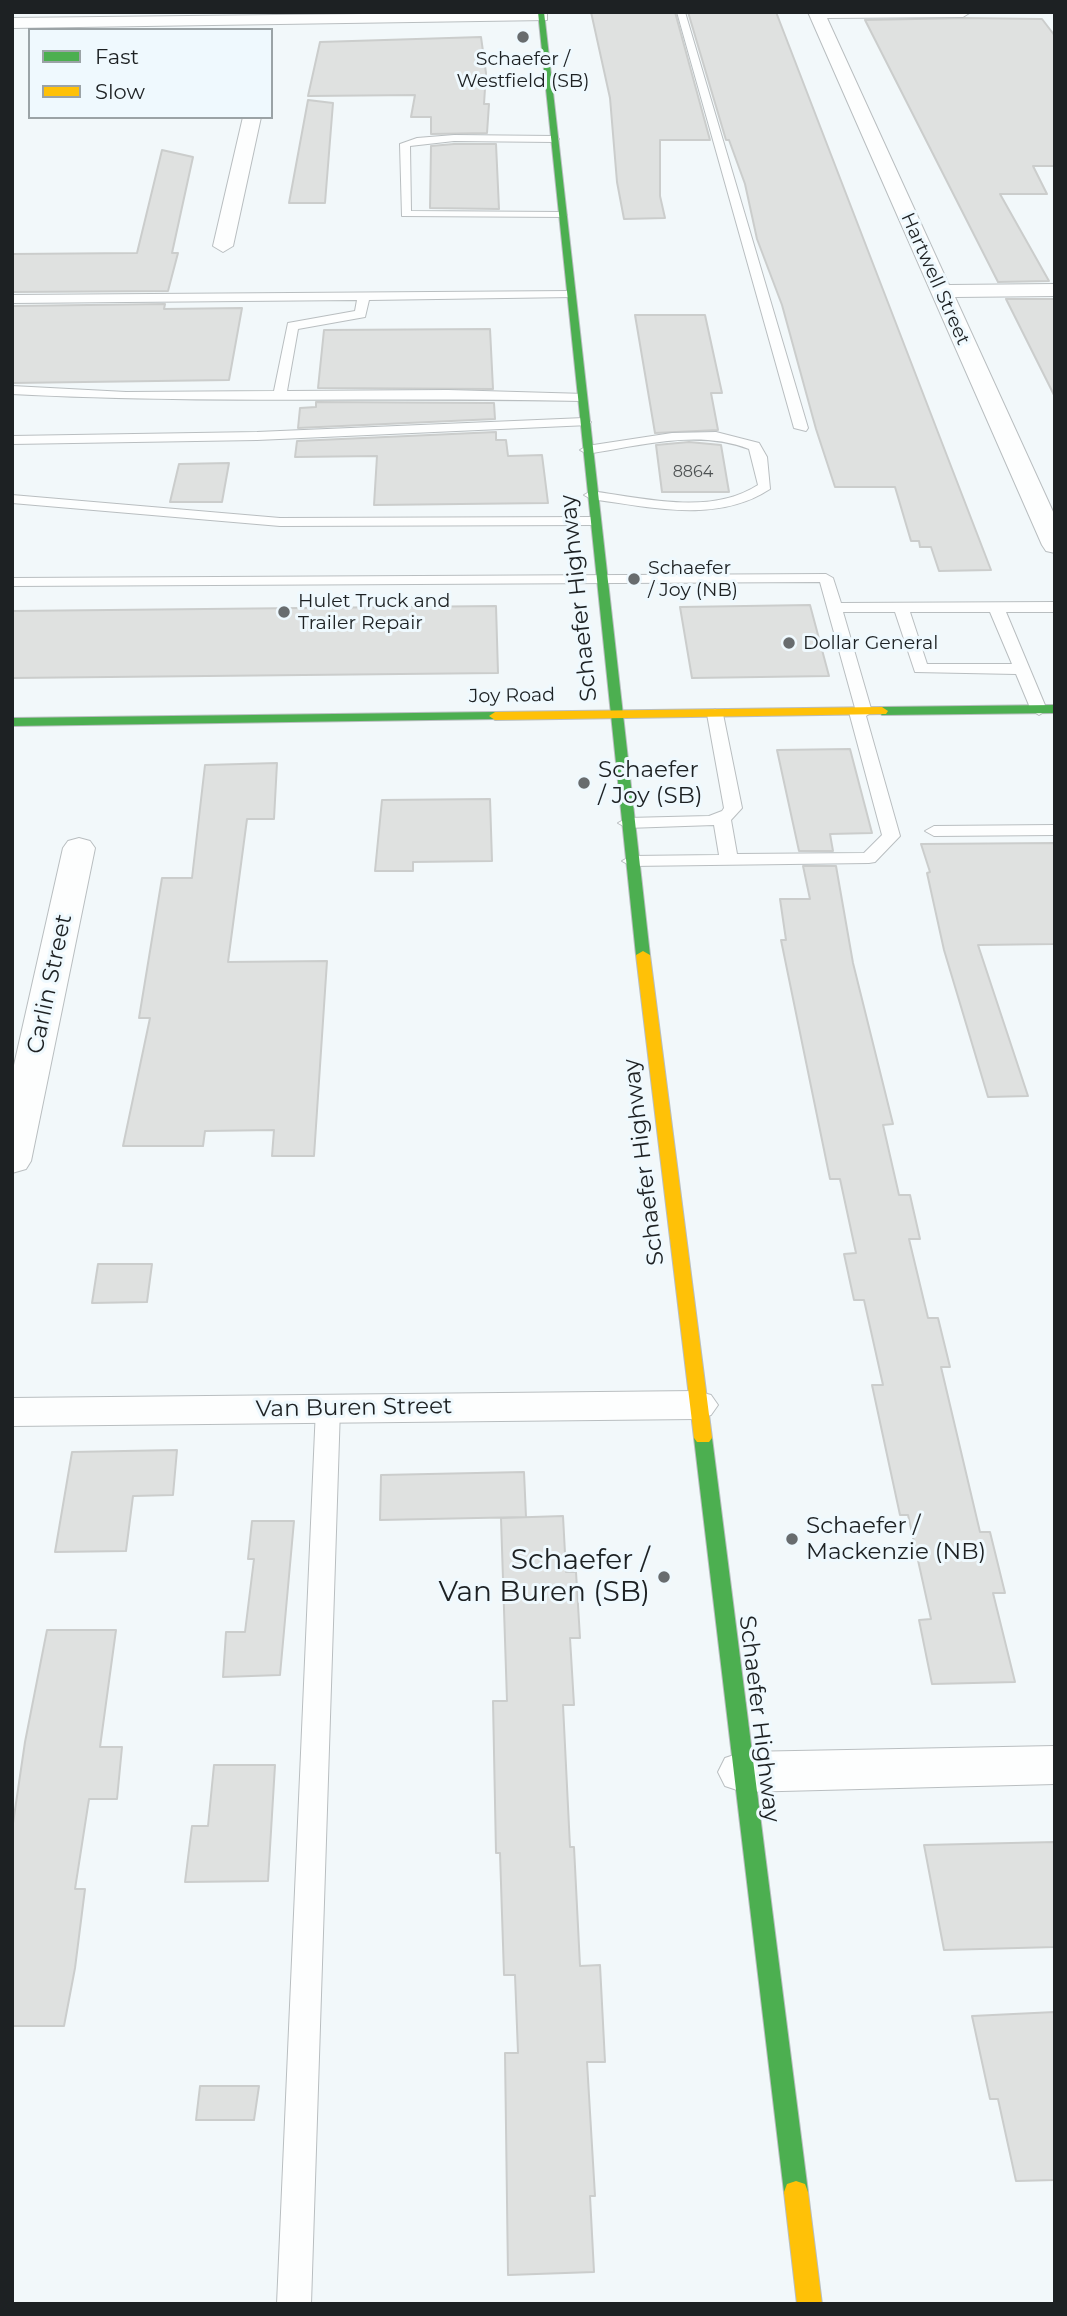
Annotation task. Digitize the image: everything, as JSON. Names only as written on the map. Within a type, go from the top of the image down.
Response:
[{"type":"main road","name":"Schaefer Highway","points":[[541,15],[631,862],[696,1405],[810,2304]]},
{"type":"main road","name":"Joy Road","points":[[12,722],[1047,710]]},
{"type":"street","points":[[816,13],[963,12]]},
{"type":"street","name":"Hartwell Street","points":[[816,13],[1055,545]]},
{"type":"street","points":[[12,23],[541,15]]},
{"type":"street","points":[[223,246],[252,119]]},
{"type":"street","points":[[941,291],[1055,290]]},
{"type":"street","name":"Carlin Street","points":[[12,1161],[79,848]]},
{"type":"street","name":"Van Buren Street","points":[[12,1412],[696,1405]]},
{"type":"street","points":[[743,1772],[1055,1765]]},
{"type":"lane","points":[[681,12],[801,428]]},
{"type":"lane","points":[[554,139],[439,139],[413,140],[405,144],[406,214],[562,215]]},
{"type":"lane","points":[[12,299],[570,295]]},
{"type":"lane","points":[[280,395],[292,326],[361,314],[363,297]]},
{"type":"lane","points":[[12,390],[126,396],[581,397]]},
{"type":"lane","points":[[12,440],[257,436],[584,422]]},
{"type":"lane","points":[[587,450],[694,436],[726,437],[754,446],[761,457],[765,486],[755,496],[730,504],[700,506],[591,495]]},
{"type":"lane","points":[[12,499],[280,522],[594,521]]},
{"type":"lane","points":[[12,582],[826,578],[891,836],[881,849],[869,858],[631,862]]},
{"type":"lane","points":[[996,607],[1022,669],[1047,710]]},
{"type":"lane","points":[[834,608],[1055,607]]},
{"type":"lane","points":[[901,608],[920,669],[1022,669]]},
{"type":"lane","points":[[627,822],[722,819],[733,808],[715,714]]},
{"type":"lane","points":[[722,819],[729,860]]},
{"type":"lane","points":[[934,831],[1055,830]]},
{"type":"lane","points":[[295,2304],[328,1408]]},
{"type":"building","points":[[591,12],[675,12],[710,140],[660,140],[660,196],[665,218],[624,219],[617,182],[610,98]]},
{"type":"building","points":[[688,12],[776,12],[991,570],[939,571],[931,547],[920,547],[919,541],[911,541],[895,487],[835,487],[782,305],[757,239],[745,184],[729,140],[726,140]]},
{"type":"building","points":[[1042,19],[1055,36],[1055,166],[1033,166],[1047,194],[1000,194],[1049,281],[998,282],[865,20]]},
{"type":"building","points":[[481,37],[486,73],[484,104],[489,104],[487,133],[431,134],[431,117],[411,117],[415,95],[308,96],[320,42]]},
{"type":"building","points":[[308,100],[333,103],[325,203],[289,203]]},
{"type":"building","points":[[496,144],[499,209],[430,208],[431,146]]},
{"type":"building","points":[[162,150],[193,157],[172,253],[178,253],[168,291],[12,292],[12,254],[137,253]]},
{"type":"building","points":[[1006,299],[1055,299],[1055,397]]},
{"type":"building","points":[[165,304],[164,309],[242,308],[229,380],[12,383],[12,306]]},
{"type":"building","points":[[635,315],[705,315],[722,393],[711,393],[718,430],[655,433]]},
{"type":"building","points":[[490,329],[493,389],[318,388],[324,330]]},
{"type":"building","points":[[316,402],[494,403],[495,419],[298,428],[300,408],[316,407]]},
{"type":"building","points":[[496,432],[496,440],[506,440],[508,456],[542,455],[548,503],[374,505],[377,456],[295,457],[297,441]]},
{"type":"building","points":[[689,442],[721,445],[729,492],[662,492],[656,445]]},
{"type":"building","points":[[229,463],[222,502],[170,502],[179,464]]},
{"type":"building","points":[[810,605],[829,676],[692,678],[680,607]]},
{"type":"building","points":[[496,606],[498,673],[12,678],[12,611]]},
{"type":"building","points":[[850,749],[872,833],[830,834],[833,851],[799,851],[777,750]]},
{"type":"building","points":[[277,763],[274,819],[247,819],[228,962],[327,961],[314,1156],[272,1156],[274,1130],[205,1131],[203,1146],[123,1146],[150,1018],[139,1018],[162,878],[192,878],[205,765]]},
{"type":"building","points":[[490,799],[492,861],[413,862],[413,871],[375,871],[382,800]]},
{"type":"building","points":[[1055,843],[1055,944],[978,945],[1028,1096],[988,1097],[944,950],[927,873],[930,872],[921,844]]},
{"type":"building","points":[[803,866],[836,866],[853,963],[893,1124],[883,1125],[899,1195],[910,1195],[920,1239],[909,1239],[928,1318],[938,1318],[950,1367],[941,1367],[980,1532],[990,1532],[1005,1593],[993,1593],[1015,1682],[932,1684],[919,1620],[931,1619],[908,1515],[900,1515],[872,1385],[883,1385],[864,1300],[854,1300],[844,1254],[856,1253],[840,1179],[830,1179],[781,940],[786,940],[780,899],[810,899]]},
{"type":"building","points":[[98,1264],[152,1264],[147,1302],[92,1303]]},
{"type":"building","points":[[177,1450],[173,1495],[133,1496],[126,1551],[55,1552],[72,1452]]},
{"type":"building","points":[[524,1472],[526,1517],[380,1520],[381,1475]]},
{"type":"building","points":[[563,1516],[566,1572],[576,1572],[580,1638],[570,1638],[574,1705],[563,1705],[570,1847],[574,1847],[580,1966],[600,1965],[605,2062],[587,2062],[595,2196],[590,2196],[594,2272],[508,2275],[505,2053],[518,2053],[515,1975],[504,1975],[500,1853],[496,1853],[493,1701],[507,1701],[501,1518]]},
{"type":"building","points":[[252,1521],[294,1521],[280,1675],[223,1677],[226,1632],[245,1632],[254,1559],[248,1559]]},
{"type":"building","points":[[47,1630],[116,1630],[100,1747],[122,1747],[117,1799],[89,1799],[75,1889],[85,1889],[64,2026],[12,2026],[12,1830],[25,1742]]},
{"type":"building","points":[[214,1765],[275,1765],[268,1881],[185,1882],[192,1826],[208,1826]]},
{"type":"building","points":[[1055,1842],[1055,1947],[944,1950],[924,1845]]},
{"type":"building","points":[[1055,2012],[1055,2180],[1016,2181],[998,2099],[990,2099],[972,2016]]},
{"type":"building","points":[[200,2086],[259,2086],[254,2120],[196,2120]]},
{"type":"traffic: fast","points":[[541,12],[643,955]]},
{"type":"traffic: fast","points":[[882,711],[1055,709]]},
{"type":"traffic: fast","points":[[12,722],[495,716]]},
{"type":"traffic: fast","points":[[703,1438],[796,2192]]},
{"type":"traffic: slow","points":[[495,716],[882,711]]},
{"type":"traffic: slow","points":[[643,955],[703,1438]]},
{"type":"traffic: slow","points":[[796,2192],[810,2304]]},
{"type":"place","name":"Schaefer / Westfield (SB)","points":[[523,37]]},
{"type":"place","name":"Schaefer / Joy (NB)","points":[[634,579]]},
{"type":"place","name":"Hulet Truck and Trailer Repair","points":[[284,612]]},
{"type":"place","name":"Dollar General","points":[[789,643]]},
{"type":"place","name":"Schaefer / Joy (SB)","points":[[584,783]]},
{"type":"place","name":"Schaefer / Mackenzie (NB)","points":[[792,1539]]},
{"type":"place","name":"Schaefer / Van Buren (SB)","points":[[664,1577]]}]
